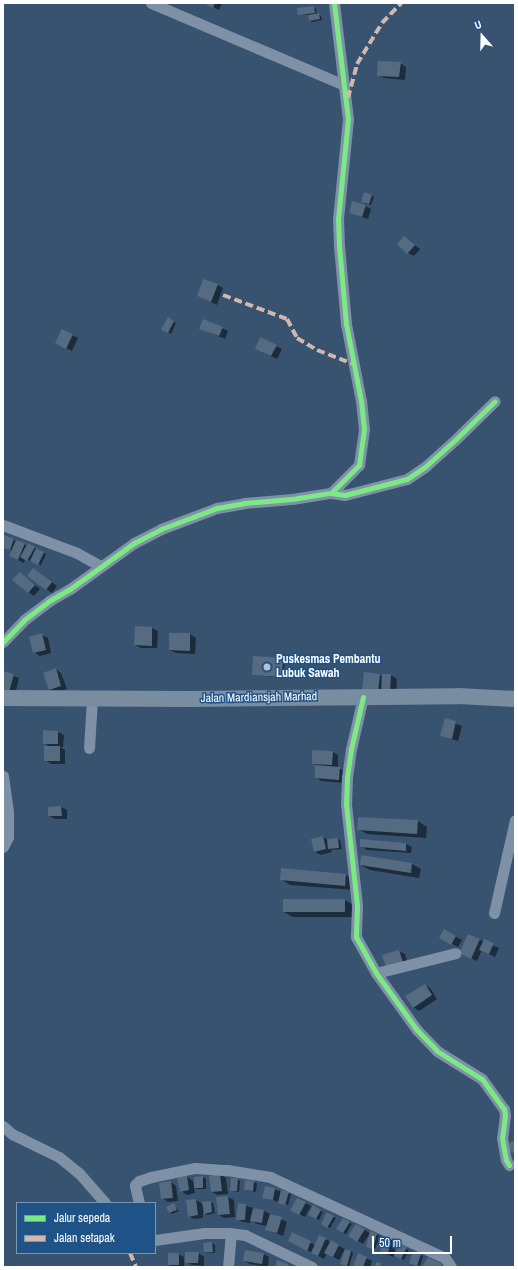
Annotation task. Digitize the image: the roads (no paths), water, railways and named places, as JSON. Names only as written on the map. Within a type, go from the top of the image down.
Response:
[{"type":"street","points":[[151,3],[344,85]]},
{"type":"street","points":[[331,493],[359,465],[364,429],[361,401],[346,324],[339,246],[338,219],[348,119],[334,3]]},
{"type":"street","points":[[3,642],[24,620],[49,601],[70,589],[134,543],[161,529],[217,508],[244,503],[292,499],[331,493],[345,496],[407,480],[426,466],[456,439],[495,400]]},
{"type":"street","points":[[3,525],[77,552],[100,566]]},
{"type":"street","name":"Jalan Mardiansjah Marhad","points":[[3,698],[458,696],[515,699]]},
{"type":"street","points":[[363,697],[346,777],[346,804],[357,906],[356,937],[376,973],[417,1030],[437,1051],[482,1080],[500,1104],[505,1115],[502,1138],[506,1160],[509,1165]]},
{"type":"street","points":[[89,748],[92,698]]},
{"type":"street","points":[[3,776],[8,837],[3,847]]},
{"type":"street","points":[[494,913],[515,820]]},
{"type":"street","points":[[376,973],[456,953]]},
{"type":"street","points":[[3,1126],[12,1134],[59,1157],[78,1173],[104,1202]]},
{"type":"street","points":[[139,1202],[135,1185],[139,1181],[195,1168],[227,1170],[270,1177],[445,1258],[451,1267]]},
{"type":"street","points":[[156,1240],[205,1233],[231,1233],[245,1235],[312,1267]]},
{"type":"street","points":[[228,1267],[231,1233]]},
{"type":"place","name":"Puskesmas Pembantu Lubuk Sawah","points":[[267,667]]}]
